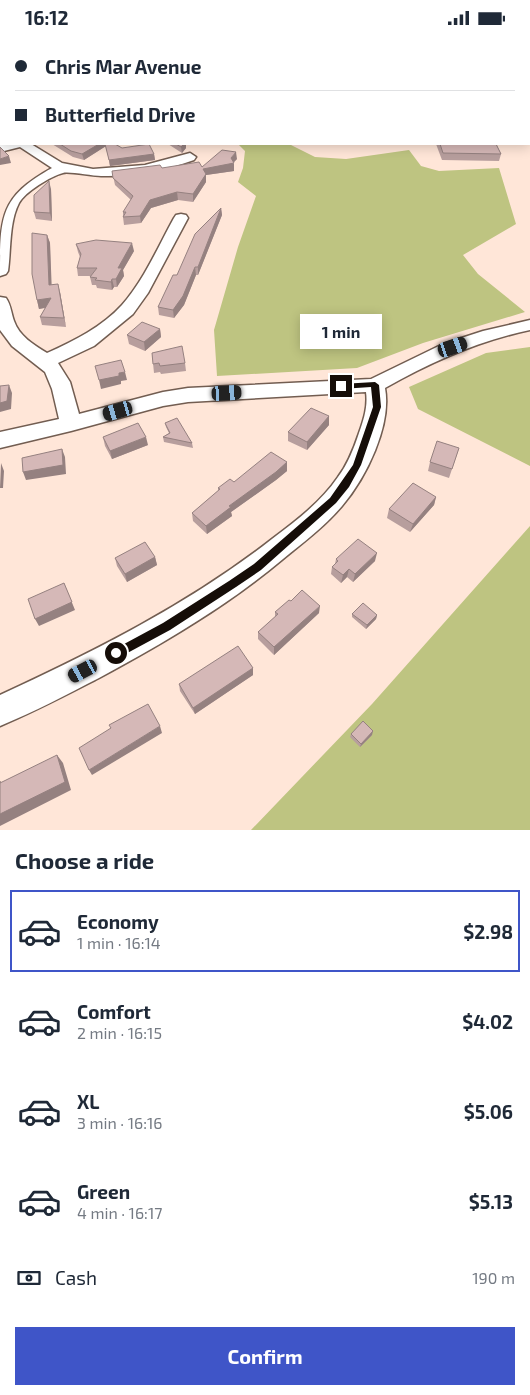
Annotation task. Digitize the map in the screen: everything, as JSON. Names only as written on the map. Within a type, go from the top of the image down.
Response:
[{"type":"street","points":[[25,145],[43,159],[62,168],[88,172],[123,171],[168,164],[190,157]]},
{"type":"street","points":[[0,271],[7,216],[13,202],[23,191],[62,168]]},
{"type":"street","points":[[46,361],[88,342],[127,311],[140,293],[180,218]]},
{"type":"street","points":[[0,302],[4,321],[14,339],[46,361],[59,381],[71,425]]},
{"type":"street","points":[[0,440],[71,425],[134,406],[188,395],[375,385],[412,363],[438,352],[494,333],[530,325]]},
{"type":"street","points":[[0,711],[66,680],[166,627],[258,567],[312,520],[333,500],[346,484],[357,465],[377,407],[375,385]]},
{"type":"green space","points":[[239,145],[291,145],[315,157],[346,159],[409,150],[421,166],[439,171],[499,168],[516,224],[463,255],[478,274],[525,312],[423,343],[357,368],[217,376],[214,330],[238,247],[256,196],[238,182],[243,168],[245,151]]},
{"type":"green space","points":[[530,347],[530,466],[418,409],[409,387],[486,353]]},
{"type":"green space","points":[[530,526],[530,830],[251,830],[372,704]]},
{"type":"building","points":[[62,145],[97,145],[82,154],[71,151]]},
{"type":"building","points":[[105,145],[117,145],[122,148],[150,145],[154,154],[109,160]]},
{"type":"building","points":[[440,145],[496,145],[501,154],[443,153]]},
{"type":"building","points":[[0,147],[9,156],[0,159]]},
{"type":"building","points":[[222,150],[236,152],[231,158],[234,163],[203,169],[206,174],[193,194],[177,192],[150,200],[140,216],[123,217],[126,212],[123,212],[133,196],[113,178],[112,171],[160,165],[162,168],[199,162],[202,167]]},
{"type":"building","points":[[49,181],[50,213],[34,212],[34,195]]},
{"type":"building","points":[[221,208],[198,267],[195,267],[183,296],[173,310],[158,307],[173,275],[177,275],[195,234]]},
{"type":"building","points":[[32,233],[47,235],[49,285],[58,284],[64,318],[40,317],[51,298],[37,300],[32,274]]},
{"type":"building","points":[[96,240],[132,243],[118,268],[122,268],[116,279],[112,279],[111,282],[95,280],[97,278],[90,277],[97,268],[77,268],[81,254],[76,244]]},
{"type":"building","points":[[142,322],[160,329],[144,342],[127,335]]},
{"type":"building","points":[[182,346],[185,363],[160,366],[159,363],[153,364],[152,353]]},
{"type":"building","points":[[121,360],[125,372],[119,373],[119,376],[99,380],[95,366]]},
{"type":"building","points":[[9,385],[7,401],[0,403],[0,386]]},
{"type":"building","points":[[311,408],[329,416],[307,442],[288,432]]},
{"type":"building","points":[[177,418],[192,443],[163,437],[170,433],[165,423]]},
{"type":"building","points":[[138,423],[146,437],[110,451],[103,437]]},
{"type":"building","points":[[437,441],[459,448],[452,469],[430,462]]},
{"type":"building","points":[[62,449],[63,465],[23,472],[22,458]]},
{"type":"building","points":[[271,452],[287,462],[229,506],[231,507],[206,526],[192,513],[220,489],[218,488],[230,479],[234,482]]},
{"type":"building","points":[[413,483],[436,497],[413,524],[389,509]]},
{"type":"building","points":[[358,539],[377,553],[355,574],[349,569],[343,575],[332,567],[338,561],[336,559]]},
{"type":"building","points":[[145,542],[155,557],[125,574],[115,558]]},
{"type":"building","points":[[64,583],[72,602],[35,619],[28,599]]},
{"type":"building","points":[[302,590],[320,606],[274,647],[258,632],[278,614],[275,612],[289,600],[291,601]]},
{"type":"building","points":[[363,603],[377,615],[367,625],[352,614]]},
{"type":"building","points":[[238,646],[253,668],[193,708],[179,684]]},
{"type":"building","points":[[148,704],[160,726],[89,770],[79,748],[111,728],[109,725]]},
{"type":"building","points":[[363,721],[373,731],[361,744],[351,734]]},
{"type":"building","points":[[57,755],[65,782],[0,814],[0,783]]},
{"type":"route","points":[[116,653],[166,627],[258,567],[333,500],[346,484],[357,465],[377,407],[375,385],[341,386]]}]
